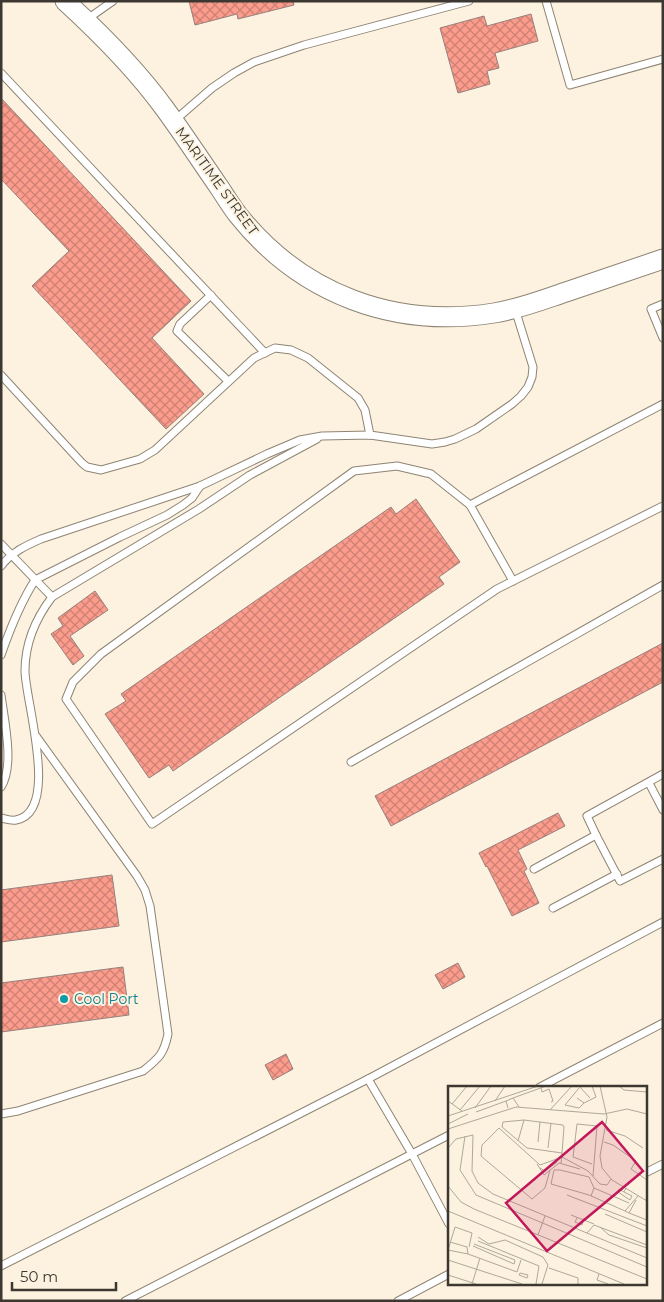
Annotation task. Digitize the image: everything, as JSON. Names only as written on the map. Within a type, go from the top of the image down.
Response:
[{"type":"street","name":"MARITIME STREET","points":[[65,1],[134,70],[238,214],[264,243],[307,278],[337,294],[370,307],[404,314],[463,317],[515,309],[663,259]]},
{"type":"lane","points":[[86,20],[113,1]]},
{"type":"lane","points":[[173,122],[212,88],[254,62],[304,45],[469,1]]},
{"type":"lane","points":[[546,1],[570,85],[663,59]]},
{"type":"lane","points":[[1,73],[265,353]]},
{"type":"lane","points":[[211,295],[180,324],[177,330],[228,381]]},
{"type":"lane","points":[[663,304],[651,308],[663,338]]},
{"type":"lane","points":[[1,566],[20,548],[41,539],[200,486],[300,440],[322,436],[370,436],[432,444],[454,439],[476,429],[521,396],[532,377],[532,367],[515,309]]},
{"type":"lane","points":[[1,376],[82,463],[87,467],[101,470],[140,459],[155,450],[254,358],[275,348],[291,350],[308,358],[358,398],[365,410],[370,436]]},
{"type":"lane","points":[[470,505],[663,404]]},
{"type":"lane","points":[[1,818],[14,820],[21,818],[33,809],[36,801],[39,785],[35,735],[25,672],[26,655],[29,639],[52,597],[199,509],[250,475],[322,436]]},
{"type":"lane","points":[[513,581],[470,505],[431,474],[397,466],[354,471],[100,654],[73,682],[66,699],[152,824],[497,589],[513,581],[663,506]]},
{"type":"lane","points":[[1,654],[22,604],[36,580],[168,515],[192,498],[200,486]]},
{"type":"lane","points":[[1,544],[52,597]]},
{"type":"lane","points":[[351,762],[663,585]]},
{"type":"lane","points":[[1,694],[8,752],[6,777],[1,787]]},
{"type":"lane","points":[[1,1114],[18,1111],[143,1071],[157,1059],[165,1046],[168,1034],[150,906],[145,890],[137,876],[35,735]]},
{"type":"lane","points":[[663,774],[587,816],[620,881],[663,859]]},
{"type":"lane","points":[[649,783],[663,810]]},
{"type":"lane","points":[[534,869],[596,834]]},
{"type":"lane","points":[[553,908],[617,874]]},
{"type":"lane","points":[[1,1266],[368,1079],[663,922]]},
{"type":"lane","points":[[542,1086],[663,1023]]},
{"type":"lane","points":[[368,1079],[412,1154],[448,1222]]},
{"type":"lane","points":[[125,1301],[448,1136]]},
{"type":"lane","points":[[646,1172],[663,1164]]},
{"type":"lane","points":[[398,1301],[448,1275]]},
{"type":"building","points":[[189,1],[293,1],[294,5],[238,19],[237,14],[195,25]]},
{"type":"building","points":[[531,14],[538,41],[495,53],[499,68],[487,71],[490,84],[458,93],[440,28],[484,16],[487,26]]},
{"type":"building","points":[[1,98],[191,301],[152,338],[204,394],[166,429],[32,286],[69,251],[1,179]]},
{"type":"building","points":[[416,499],[460,562],[439,577],[444,584],[173,771],[169,765],[149,778],[105,714],[126,701],[121,694],[391,507],[396,514]]},
{"type":"building","points":[[95,591],[108,610],[70,636],[84,656],[73,665],[51,634],[63,626],[58,618]]},
{"type":"building","points":[[663,643],[663,682],[391,826],[375,796]]},
{"type":"building","points":[[558,813],[565,826],[518,850],[527,869],[524,871],[539,903],[512,916],[479,853]]},
{"type":"building","points":[[112,875],[119,926],[1,942],[1,890]]},
{"type":"building","points":[[458,963],[465,977],[443,989],[435,975]]},
{"type":"building","name":"Cool Port","points":[[123,967],[129,1015],[1,1032],[1,983]]},
{"type":"building","points":[[286,1054],[293,1069],[273,1080],[265,1065]]},
{"type":"place","name":"Cool Port","points":[[64,999]]}]
